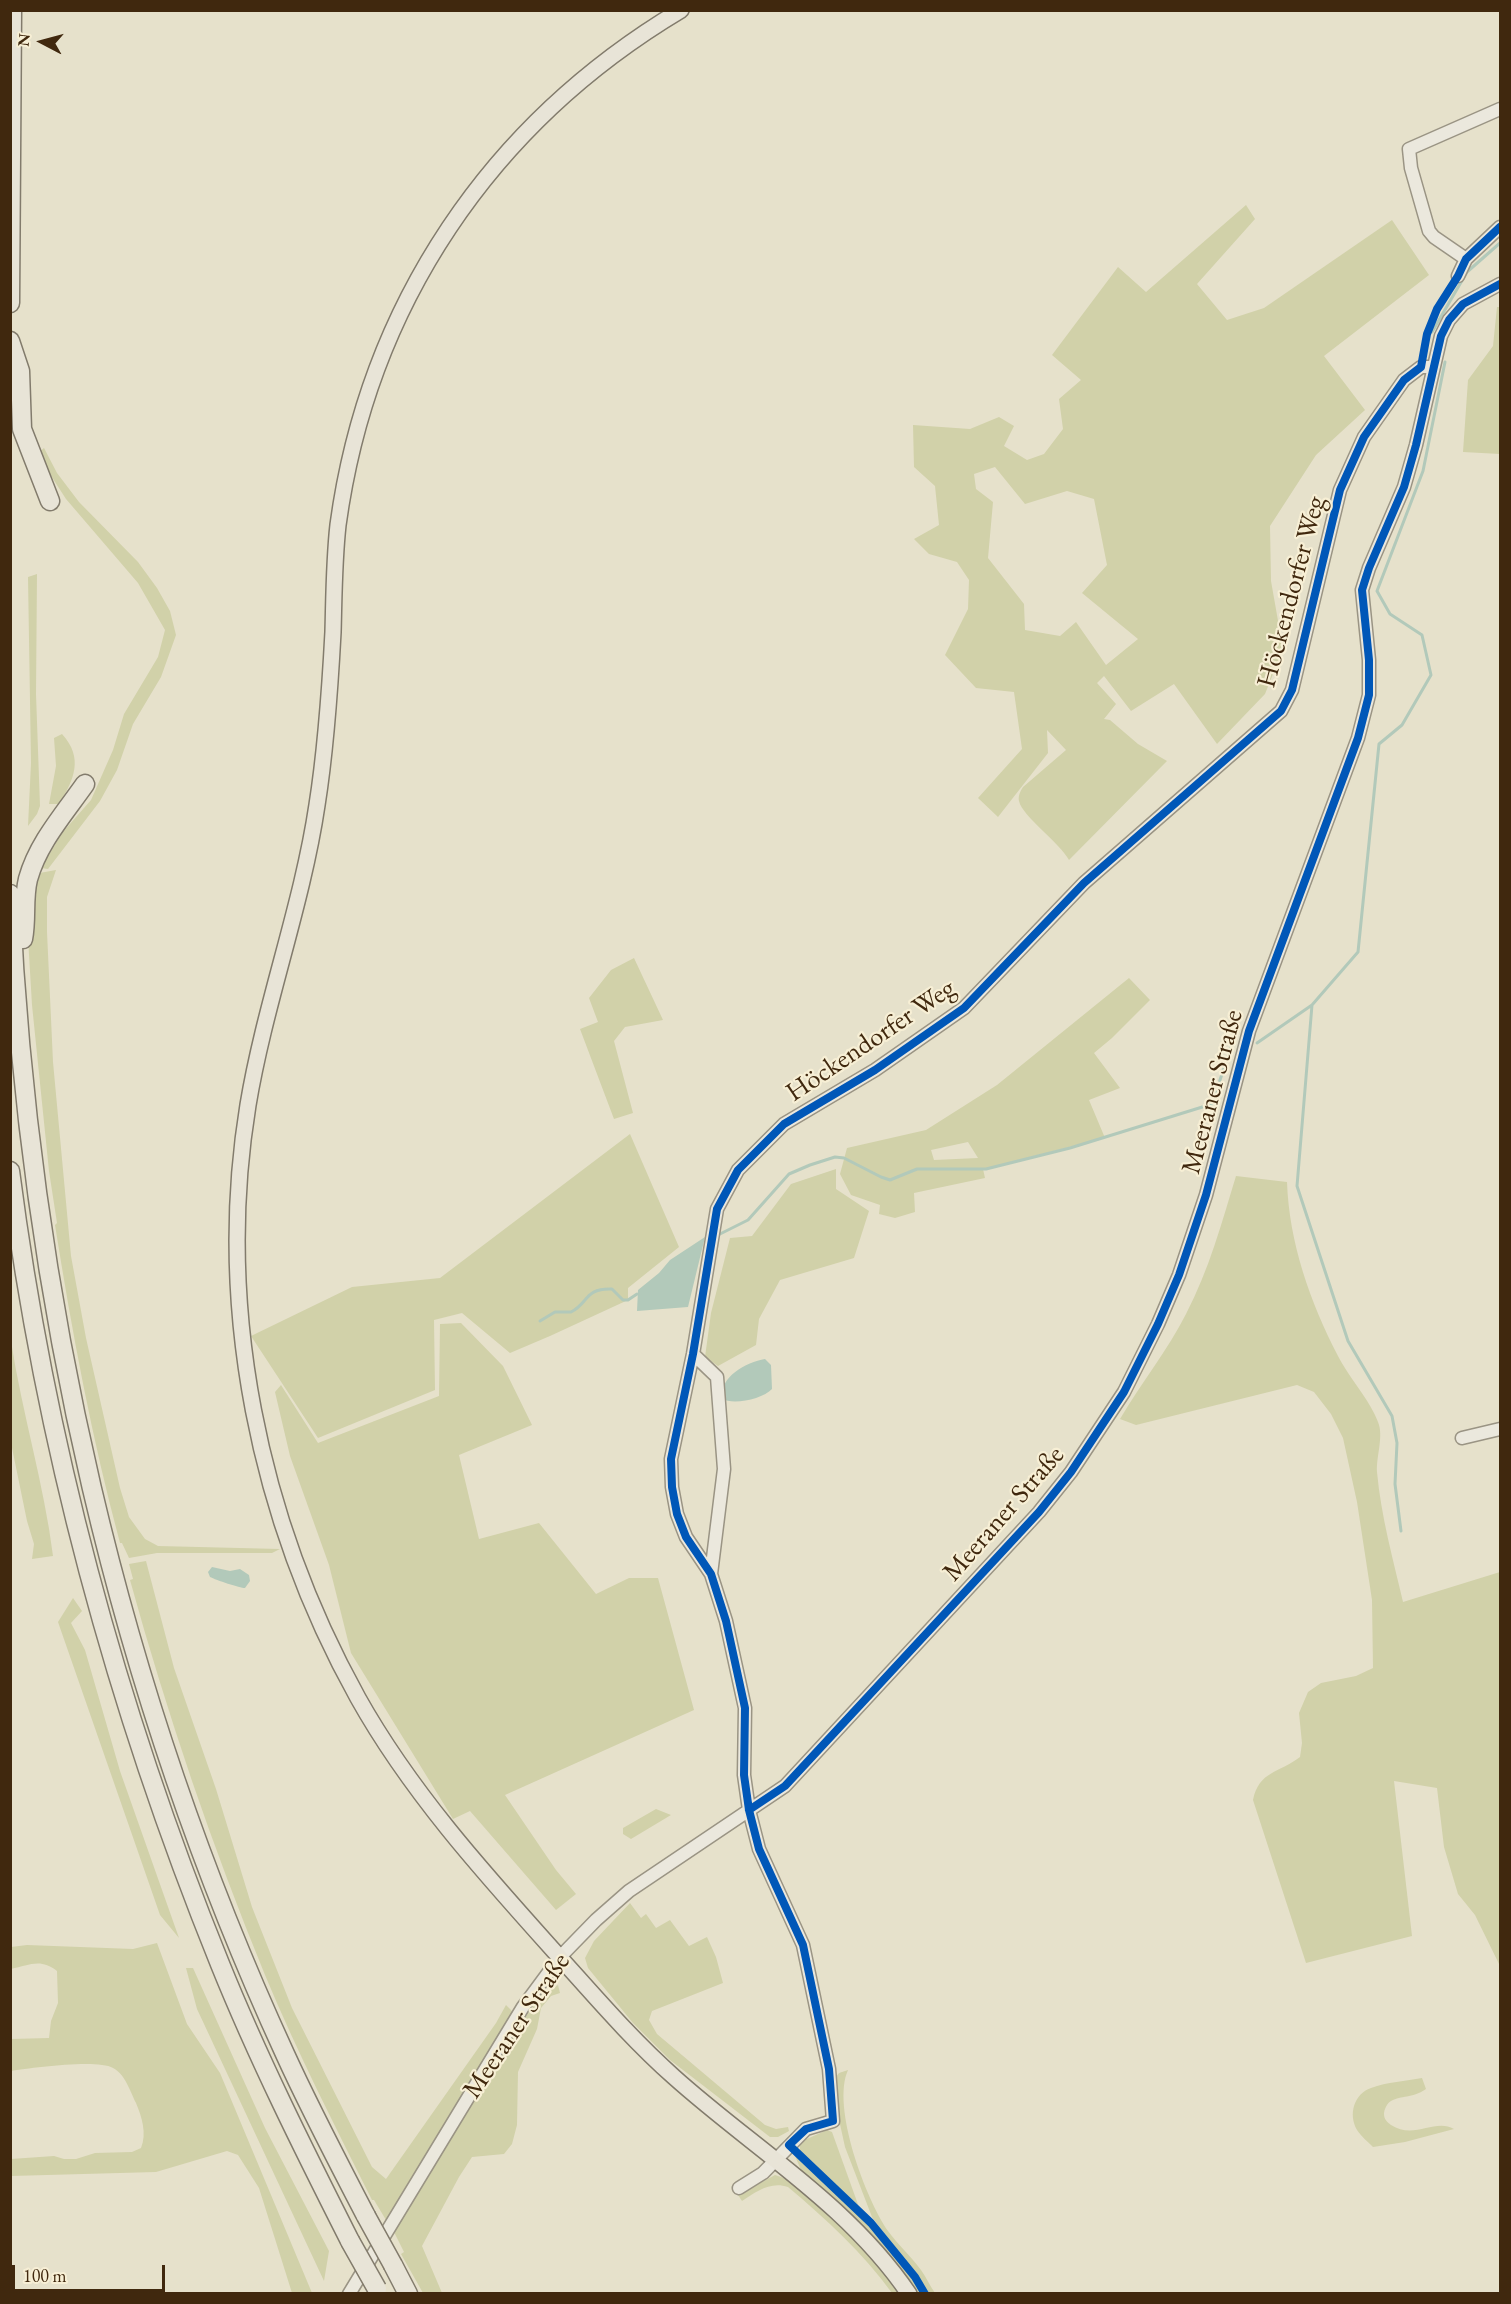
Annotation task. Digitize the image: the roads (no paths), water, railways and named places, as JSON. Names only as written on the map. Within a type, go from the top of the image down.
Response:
[{"type":"highway","points":[[10,303],[12,10]]},
{"type":"highway","points":[[10,341],[20,371],[22,429],[50,501]]},
{"type":"highway","points":[[15,976],[24,934],[24,901],[28,879],[38,852],[85,784]]},
{"type":"highway","points":[[10,894],[29,1131],[48,1265],[79,1430],[115,1578],[169,1758],[241,1952],[285,2053],[366,2216],[408,2294]]},
{"type":"highway","points":[[10,1171],[12,1195],[40,1357],[60,1454],[91,1581],[146,1763],[182,1866],[221,1966],[294,2129],[350,2241],[378,2291]]},
{"type":"main road","points":[[681,10],[627,45],[569,90],[541,115],[485,178],[451,223],[411,291],[387,342],[358,427],[346,475],[337,534],[333,628],[317,806],[298,895],[258,1054],[247,1111],[238,1218],[238,1274],[243,1345],[258,1435],[275,1503],[300,1573],[335,1654],[363,1707],[388,1747],[446,1827],[560,1958],[647,2053],[715,2113],[820,2196],[869,2243],[909,2294]]},
{"type":"street","points":[[1466,259],[1434,237],[1430,231],[1410,162],[1409,149],[1500,109]]},
{"type":"street","points":[[1458,276],[1466,259],[1500,227]]},
{"type":"street","name":"Meeraner Straße","points":[[349,2294],[524,2007],[560,1958],[596,1920],[629,1891],[785,1786],[1039,1512],[1103,1427],[1124,1392],[1158,1326],[1179,1275],[1206,1195],[1248,1031],[1358,738],[1369,695],[1369,660],[1362,590],[1369,568],[1404,487],[1416,445],[1440,336],[1449,320],[1463,304],[1500,284]]},
{"type":"street","name":"Höckendorfer Weg","points":[[776,2160],[806,2129],[833,2121],[829,2070],[803,1945],[759,1849],[749,1810],[744,1774],[745,1708],[726,1621],[711,1574],[686,1537],[677,1514],[672,1487],[671,1459],[693,1354],[717,1209],[738,1170],[784,1124],[875,1070],[964,1008],[1084,883],[1281,711],[1292,690],[1340,490],[1364,437],[1399,386],[1421,367],[1433,367]]},
{"type":"street","points":[[693,1354],[717,1377],[724,1469],[711,1574]]},
{"type":"street","points":[[1462,1438],[1500,1429]]},
{"type":"street","points":[[739,2188],[764,2173],[776,2160]]},
{"type":"waterway","points":[[1432,332],[1467,272],[1500,243]]},
{"type":"waterway","points":[[1401,1531],[1395,1484],[1397,1443],[1392,1416],[1348,1341],[1297,1186],[1312,1005],[1358,952],[1379,744],[1402,725],[1431,675],[1422,635],[1390,614],[1377,591],[1423,471],[1445,362]]},
{"type":"waterway","points":[[1257,1043],[1312,1005]]},
{"type":"waterway","points":[[720,1234],[748,1220],[789,1174],[835,1157],[844,1158],[890,1180],[917,1169],[986,1169],[1070,1148],[1212,1104],[1232,1044]]},
{"type":"waterway","points":[[540,1321],[555,1312],[571,1312],[591,1293],[603,1289],[612,1289],[623,1300],[628,1300],[637,1294]]}]
